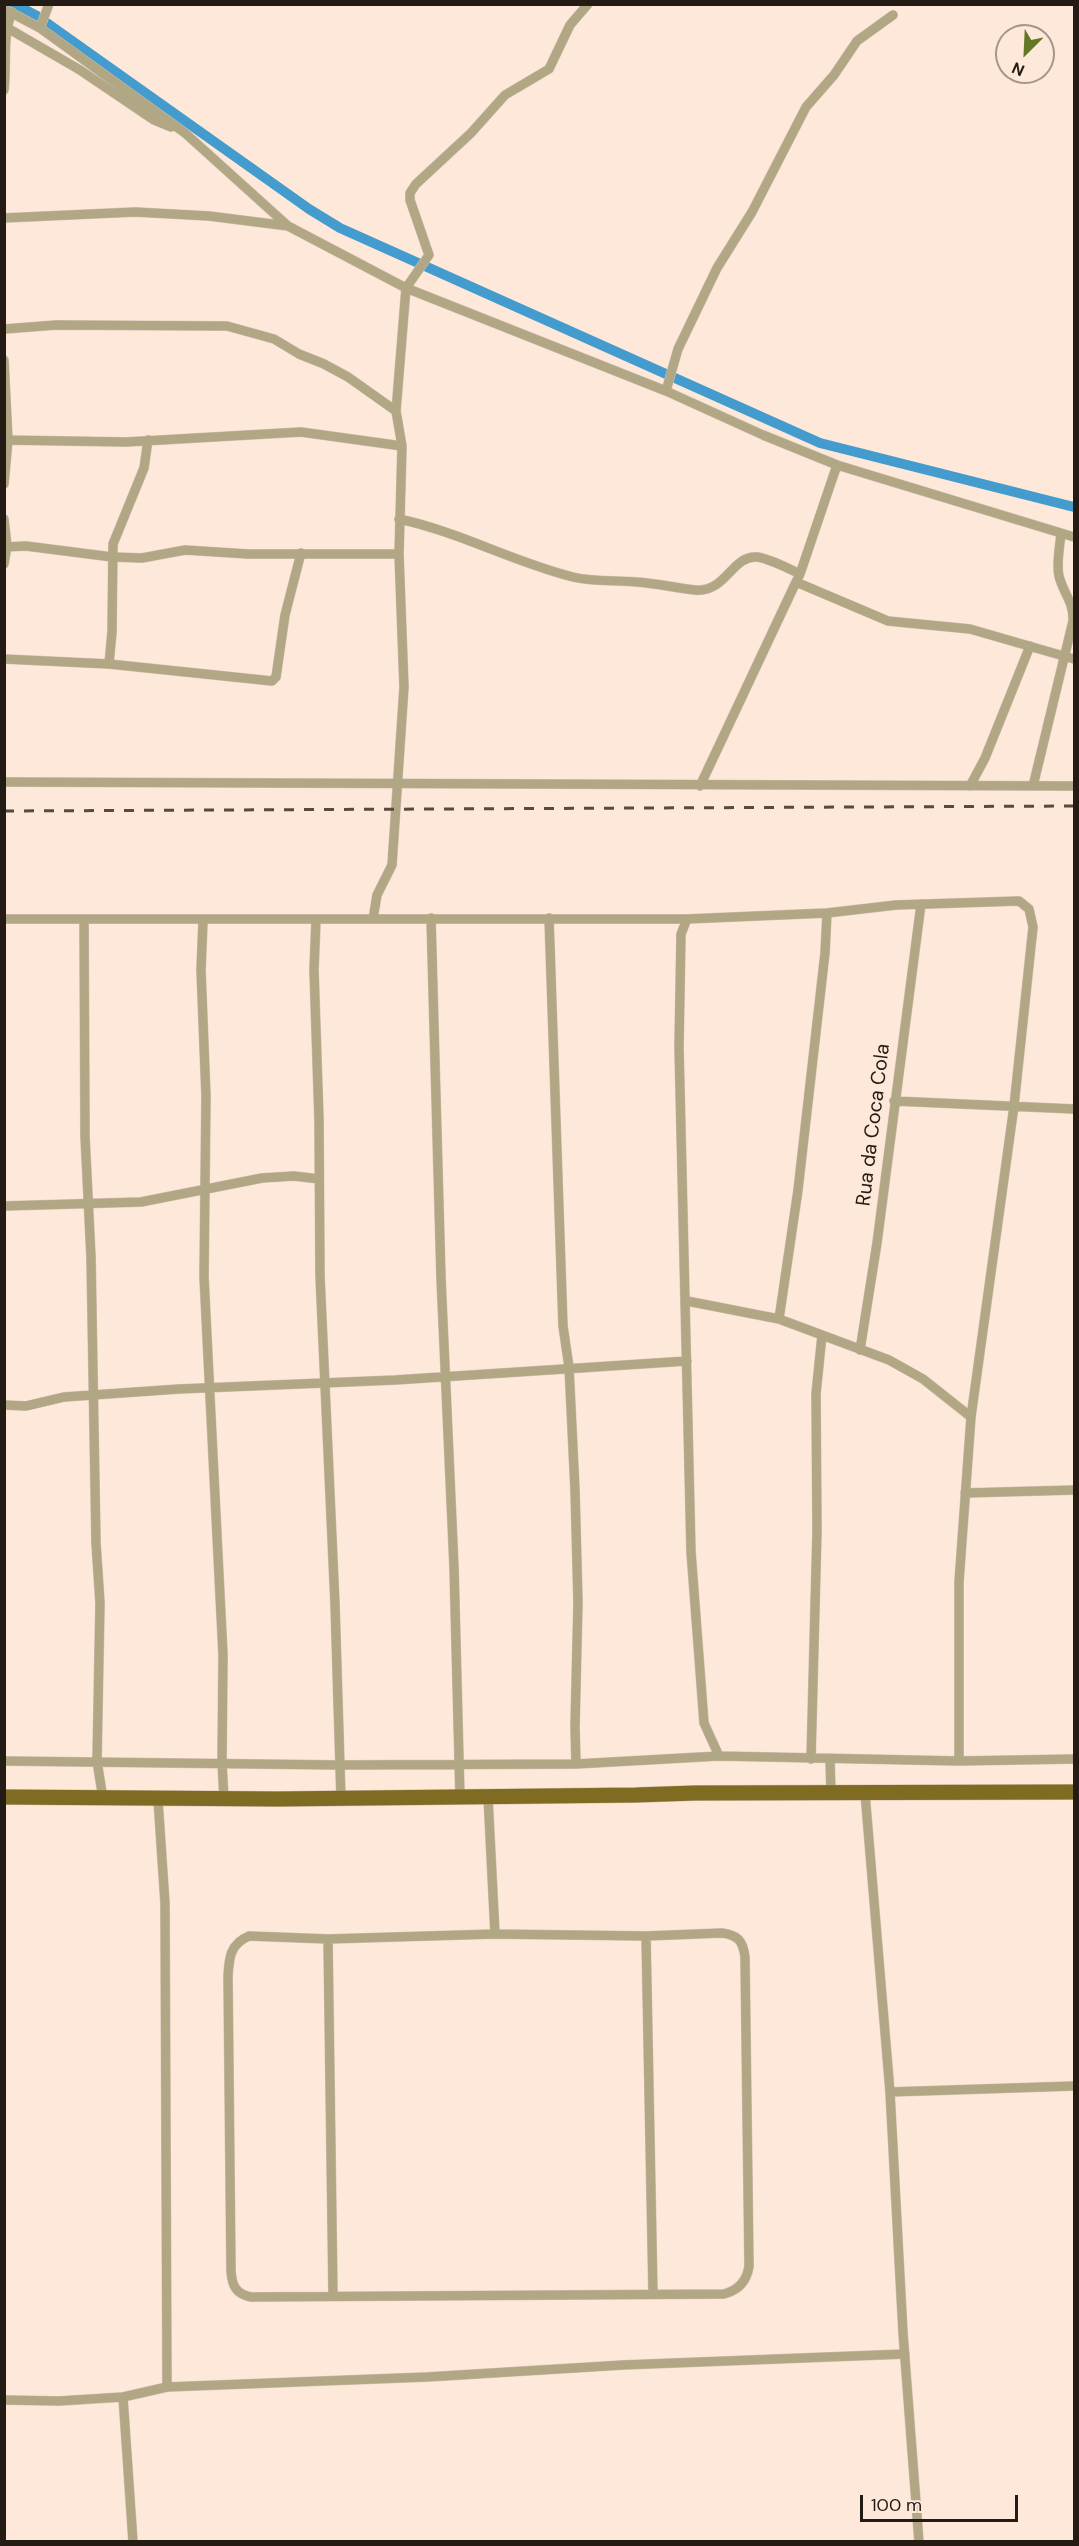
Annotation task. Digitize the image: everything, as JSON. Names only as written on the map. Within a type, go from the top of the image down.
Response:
[{"type":"main road","points":[[4,1797],[158,1800],[695,1793],[1074,1792]]},
{"type":"street","points":[[40,28],[49,4]]},
{"type":"street","points":[[373,919],[377,895],[392,865],[404,687],[401,659],[399,554],[402,446],[396,411],[406,288],[429,255],[410,200],[412,189],[471,133],[505,95],[549,69],[570,25],[588,4]]},
{"type":"street","points":[[4,90],[7,65],[5,27],[8,10],[40,28],[185,133],[288,226],[406,288],[666,391],[837,465],[1074,537]]},
{"type":"street","points":[[666,391],[678,349],[717,268],[752,212],[806,107],[834,75],[857,41],[893,15]]},
{"type":"street","points":[[5,27],[80,70],[154,120],[185,133]]},
{"type":"street","points":[[4,218],[135,212],[209,216],[288,226]]},
{"type":"street","points":[[4,328],[56,325],[227,326],[274,339],[299,354],[324,364],[348,377],[396,411]]},
{"type":"street","points":[[4,360],[6,440],[4,484]]},
{"type":"street","points":[[6,440],[148,440],[301,432],[402,446]]},
{"type":"street","points":[[109,664],[112,632],[113,544],[144,468],[148,440]]},
{"type":"street","points":[[700,786],[798,578],[837,465]]},
{"type":"street","points":[[4,519],[6,546],[4,564]]},
{"type":"street","points":[[399,519],[462,536],[512,558],[574,577],[594,580],[637,582],[706,590],[720,584],[738,565],[755,557],[888,621],[970,629],[1074,659]]},
{"type":"street","points":[[1033,786],[1074,610],[1059,576],[1061,533]]},
{"type":"street","points":[[6,546],[142,558],[185,550],[248,554],[399,554]]},
{"type":"street","points":[[4,658],[109,664],[275,680],[285,615],[301,553]]},
{"type":"street","points":[[970,786],[985,758],[1029,646]]},
{"type":"street","points":[[4,782],[396,784],[487,782],[700,786],[1074,786]]},
{"type":"street","points":[[4,919],[203,921],[431,918],[687,919],[826,914],[863,908],[921,904],[1019,901],[1029,909],[1033,927],[1014,1106],[971,1417],[964,1493],[959,1582],[958,1761]]},
{"type":"street","name":"Rua da Coca Cola","points":[[860,1350],[877,1244],[921,904]]},
{"type":"street","points":[[779,1319],[798,1190],[825,953],[826,914]]},
{"type":"street","points":[[431,918],[460,1797]]},
{"type":"street","points":[[549,918],[563,1326],[569,1367],[578,1592],[576,1764]]},
{"type":"street","points":[[84,919],[84,1069],[96,1543],[100,1603],[97,1761],[103,1799]]},
{"type":"street","points":[[687,919],[681,934],[679,1047],[687,1301],[687,1450],[696,1637],[704,1723],[719,1756]]},
{"type":"street","points":[[316,920],[314,970],[320,1276],[335,1604],[341,1799]]},
{"type":"street","points":[[203,921],[201,970],[206,1096],[204,1277],[223,1655],[224,1799]]},
{"type":"street","points":[[894,1101],[1074,1108]]},
{"type":"street","points":[[4,1206],[141,1202],[206,1187],[262,1178],[294,1176],[319,1179]]},
{"type":"street","points":[[687,1301],[779,1319],[860,1350],[908,1370],[937,1389],[971,1417]]},
{"type":"street","points":[[811,1759],[817,1531],[816,1394],[822,1335]]},
{"type":"street","points":[[4,1405],[26,1406],[64,1397],[93,1395],[687,1360]]},
{"type":"street","points":[[964,1493],[1074,1490]]},
{"type":"street","points":[[4,1761],[339,1765],[576,1764],[719,1756],[958,1761],[1074,1759]]},
{"type":"street","points":[[830,1759],[831,1794]]},
{"type":"street","points":[[865,1793],[890,2092],[905,2354],[919,2541]]},
{"type":"street","points":[[488,1797],[495,1934]]},
{"type":"street","points":[[158,1800],[165,1903],[167,2387]]},
{"type":"street","points":[[495,1934],[646,1936],[730,1934],[741,1941],[745,1957],[748,2272],[742,2285],[724,2294],[251,2297],[240,2293],[234,2287],[231,2271],[228,2102],[228,1976],[229,1958],[236,1944],[249,1936],[328,1939],[495,1934]]},
{"type":"street","points":[[646,1936],[653,2294]]},
{"type":"street","points":[[328,1939],[333,2296]]},
{"type":"street","points":[[890,2092],[1074,2086]]},
{"type":"street","points":[[4,2400],[59,2401],[123,2397],[167,2387],[427,2378],[623,2365],[905,2354]]},
{"type":"street","points":[[123,2397],[133,2541]]},
{"type":"waterway","points":[[14,4],[37,16],[309,209],[340,228],[820,443],[1074,507]]},
{"type":"railway","points":[[4,811],[1074,806]]}]
